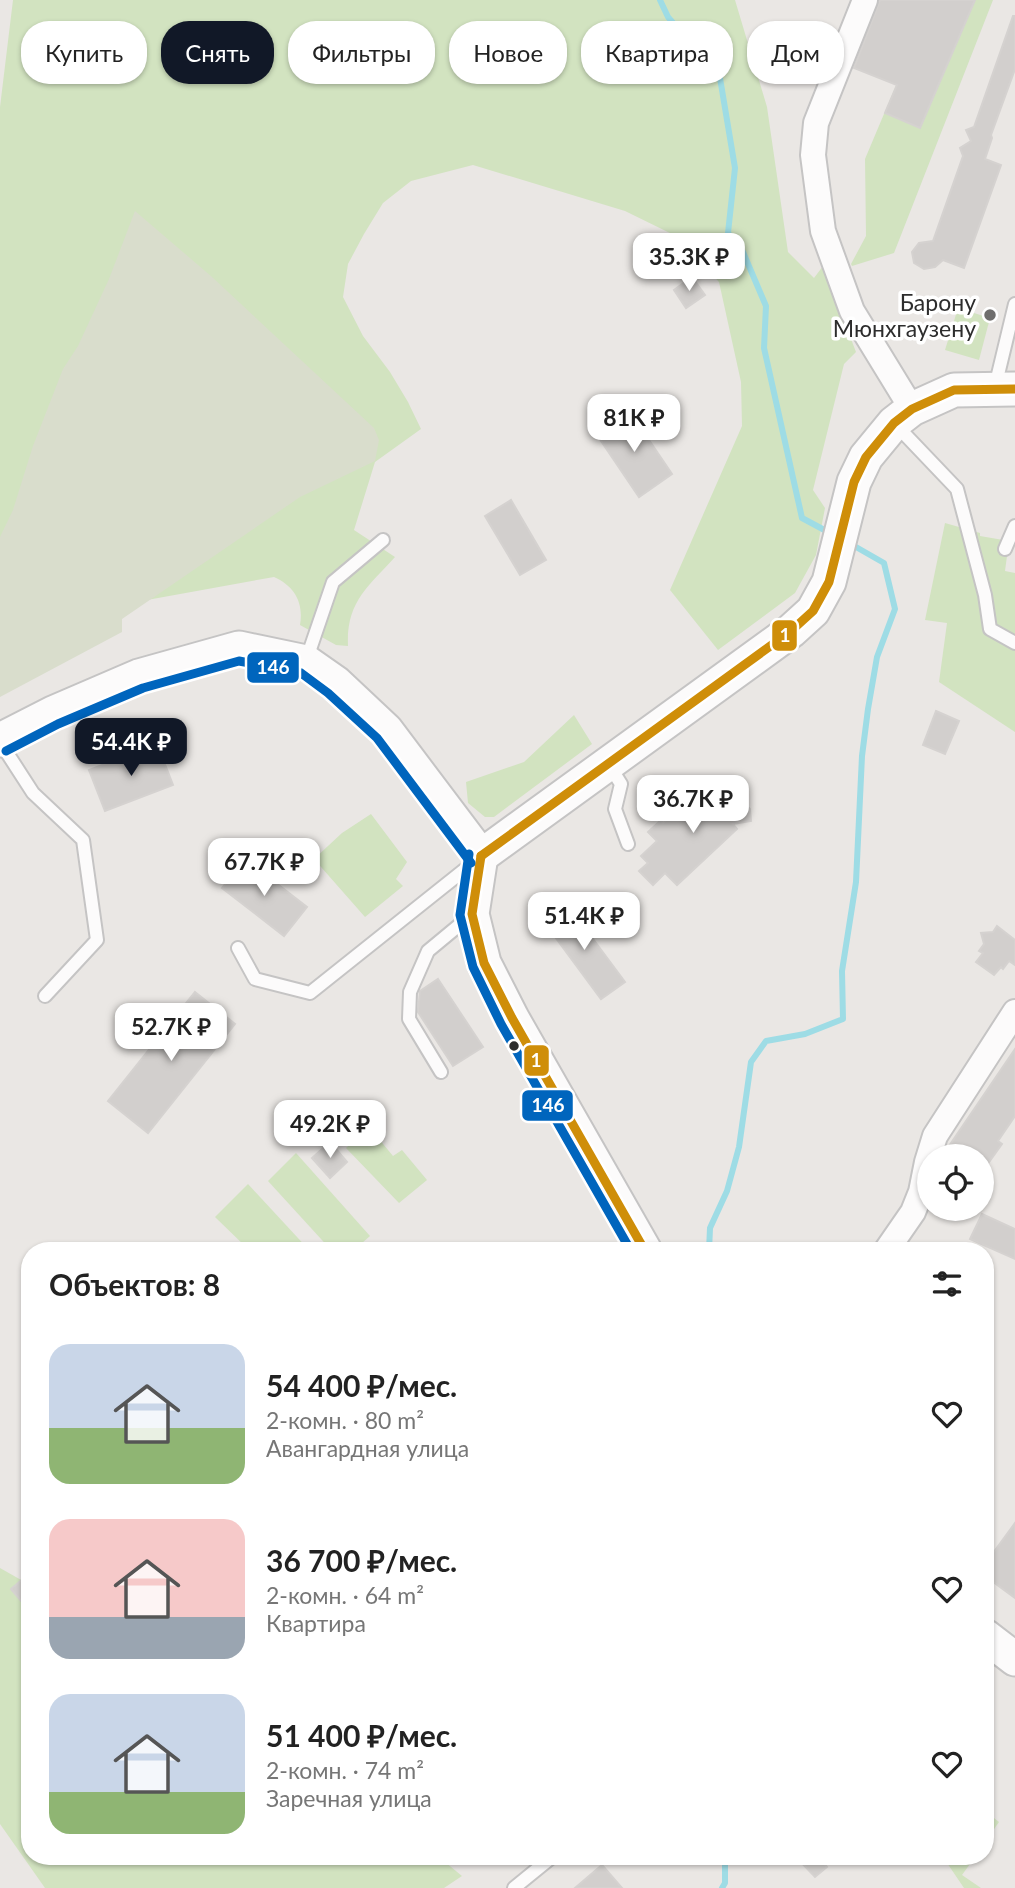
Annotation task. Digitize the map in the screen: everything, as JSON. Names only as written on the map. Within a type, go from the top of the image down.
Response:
[{"type":"main road","points":[[481,856],[791,631],[813,611],[829,582],[854,482],[866,457],[903,416],[954,390],[1005,388]]},
{"type":"main road","points":[[0,741],[53,713],[139,676],[239,648],[306,662],[336,682],[386,730],[481,856],[472,915],[484,963],[512,1018],[640,1242]]},
{"type":"main road","points":[[994,1642],[1014,1656]]},
{"type":"street","points":[[864,0],[816,123],[813,155],[823,231],[852,311],[903,416]]},
{"type":"street","points":[[892,1242],[914,1212],[935,1136],[1013,1021]]},
{"type":"lane","points":[[1005,388],[1015,304]]},
{"type":"lane","points":[[903,416],[957,489],[985,595],[989,629],[1015,643]]},
{"type":"lane","points":[[1005,549],[1015,526]]},
{"type":"lane","points":[[306,662],[333,582],[383,540]]},
{"type":"lane","points":[[0,741],[33,793],[83,840],[97,940],[45,996]]},
{"type":"lane","points":[[609,765],[621,784],[615,809],[628,844]]},
{"type":"lane","points":[[238,948],[255,979],[310,993],[481,856]]},
{"type":"lane","points":[[441,1072],[409,1019],[410,992],[428,951],[472,915]]},
{"type":"lane","points":[[514,1888],[542,1865]]},
{"type":"green space","points":[[13,0],[735,0],[747,40],[747,84],[760,84],[767,107],[788,252],[814,278],[823,266],[856,352],[844,364],[813,490],[825,508],[816,555],[795,593],[718,650],[670,590],[742,426],[741,382],[719,282],[676,236],[625,211],[473,165],[411,181],[383,203],[348,264],[343,297],[363,336],[390,372],[421,429],[375,462],[354,530],[395,557],[355,606],[348,631],[348,646],[336,645],[300,625],[300,609],[296,596],[287,585],[274,577],[136,602],[0,649],[0,107]]},
{"type":"green space","points":[[932,0],[993,0],[894,253],[852,266],[866,236],[865,159]]},
{"type":"green space","points":[[135,211],[212,277],[374,428],[379,440],[375,461],[300,497],[122,619],[122,632],[0,697],[0,537],[13,510],[33,446],[63,369],[78,346],[109,279]]},
{"type":"green space","points":[[958,308],[990,318],[979,360],[945,350]]},
{"type":"green space","points":[[945,523],[980,533],[980,536],[1009,541],[1005,571],[1015,573],[1015,732],[939,682],[947,623],[925,620]]},
{"type":"green space","points":[[574,715],[592,744],[494,817],[485,817],[468,803],[466,782],[524,762]]},
{"type":"green space","points":[[371,814],[407,862],[396,879],[403,886],[365,917],[314,859],[342,833]]},
{"type":"green space","points":[[369,1127],[393,1156],[402,1150],[427,1180],[399,1203],[346,1148]]},
{"type":"green space","points":[[296,1153],[370,1236],[363,1242],[324,1242],[268,1181]]},
{"type":"green space","points":[[248,1184],[302,1242],[241,1242],[215,1217]]},
{"type":"green space","points":[[0,1568],[21,1580],[21,1854],[0,1824]]},
{"type":"green space","points":[[29,1865],[449,1865],[462,1876],[444,1888],[45,1888]]},
{"type":"green space","points":[[948,1865],[969,1865],[962,1875],[981,1888],[964,1888]]},
{"type":"building","points":[[880,0],[975,0],[920,128],[885,113],[897,85],[854,68]]},
{"type":"building","points":[[1013,16],[1015,69],[985,159],[1001,165],[964,268],[943,260],[935,267],[924,269],[914,263],[912,252],[919,243],[933,241],[963,156],[960,148],[971,141],[966,130],[974,127]]},
{"type":"building","points":[[692,277],[705,295],[686,308],[674,290]]},
{"type":"building","points":[[630,412],[672,474],[639,497],[597,435]]},
{"type":"building","points":[[511,500],[546,560],[520,575],[485,516]]},
{"type":"building","points":[[936,711],[959,721],[945,754],[923,745]]},
{"type":"building","points":[[157,744],[173,785],[105,811],[89,770]]},
{"type":"building","points":[[719,788],[725,794],[730,789],[750,809],[751,821],[733,824],[737,829],[677,885],[665,873],[653,885],[639,871],[648,863],[641,856],[657,841],[648,832],[680,808],[683,811],[703,792],[709,797]]},
{"type":"building","points":[[245,859],[307,907],[284,936],[222,888]]},
{"type":"building","points":[[567,904],[625,982],[601,999],[544,922]]},
{"type":"building","points":[[997,926],[1015,940],[1015,965],[1009,961],[994,975],[976,962],[983,953],[979,951],[984,944],[981,933],[993,932]]},
{"type":"building","points":[[438,979],[483,1047],[453,1066],[418,1012],[420,991]]},
{"type":"building","points":[[195,992],[235,1024],[148,1133],[108,1101]]},
{"type":"building","points":[[1015,1049],[1015,1116],[998,1141],[1002,1144],[994,1155],[994,1144],[950,1144]]},
{"type":"building","points":[[330,1142],[347,1162],[330,1178],[312,1158]]},
{"type":"building","points":[[994,1219],[1015,1229],[1015,1259],[994,1250],[994,1242],[977,1242],[970,1239],[979,1221]]},
{"type":"building","points":[[1015,1523],[1015,1598],[994,1583],[994,1552]]},
{"type":"building","points":[[21,1581],[21,1601],[11,1589]]},
{"type":"building","points":[[602,1865],[622,1888],[575,1888]]},
{"type":"building","points":[[804,1865],[825,1865],[827,1867],[815,1877]]},
{"type":"waterway","points":[[660,0],[668,17],[720,78],[735,168],[728,233],[743,252],[766,306],[764,348],[802,518],[830,533]]},
{"type":"waterway","points":[[709,1242],[710,1228],[727,1191],[739,1147],[751,1062],[766,1041],[805,1034],[843,1019],[842,971],[856,882],[862,756],[877,657],[895,609],[884,563],[849,543]]},
{"type":"waterway","points":[[722,1888],[725,1883],[725,1865]]},
{"type":"transit line","name":"1","points":[[481,856],[791,631],[813,611],[829,582],[854,482],[866,457],[894,423],[912,409],[954,390],[1015,389]]},
{"type":"transit line","name":"146","points":[[6,751],[58,724],[143,688],[239,661],[301,673],[328,693],[377,738],[471,863]]},
{"type":"transit line","name":"146","points":[[469,854],[460,915],[473,967],[501,1024],[626,1242]]},
{"type":"transit line","name":"1","points":[[481,856],[472,914],[484,963],[512,1018],[640,1242]]},
{"type":"place","name":"Барону Мюнхгаузену","points":[[990,315]]}]
